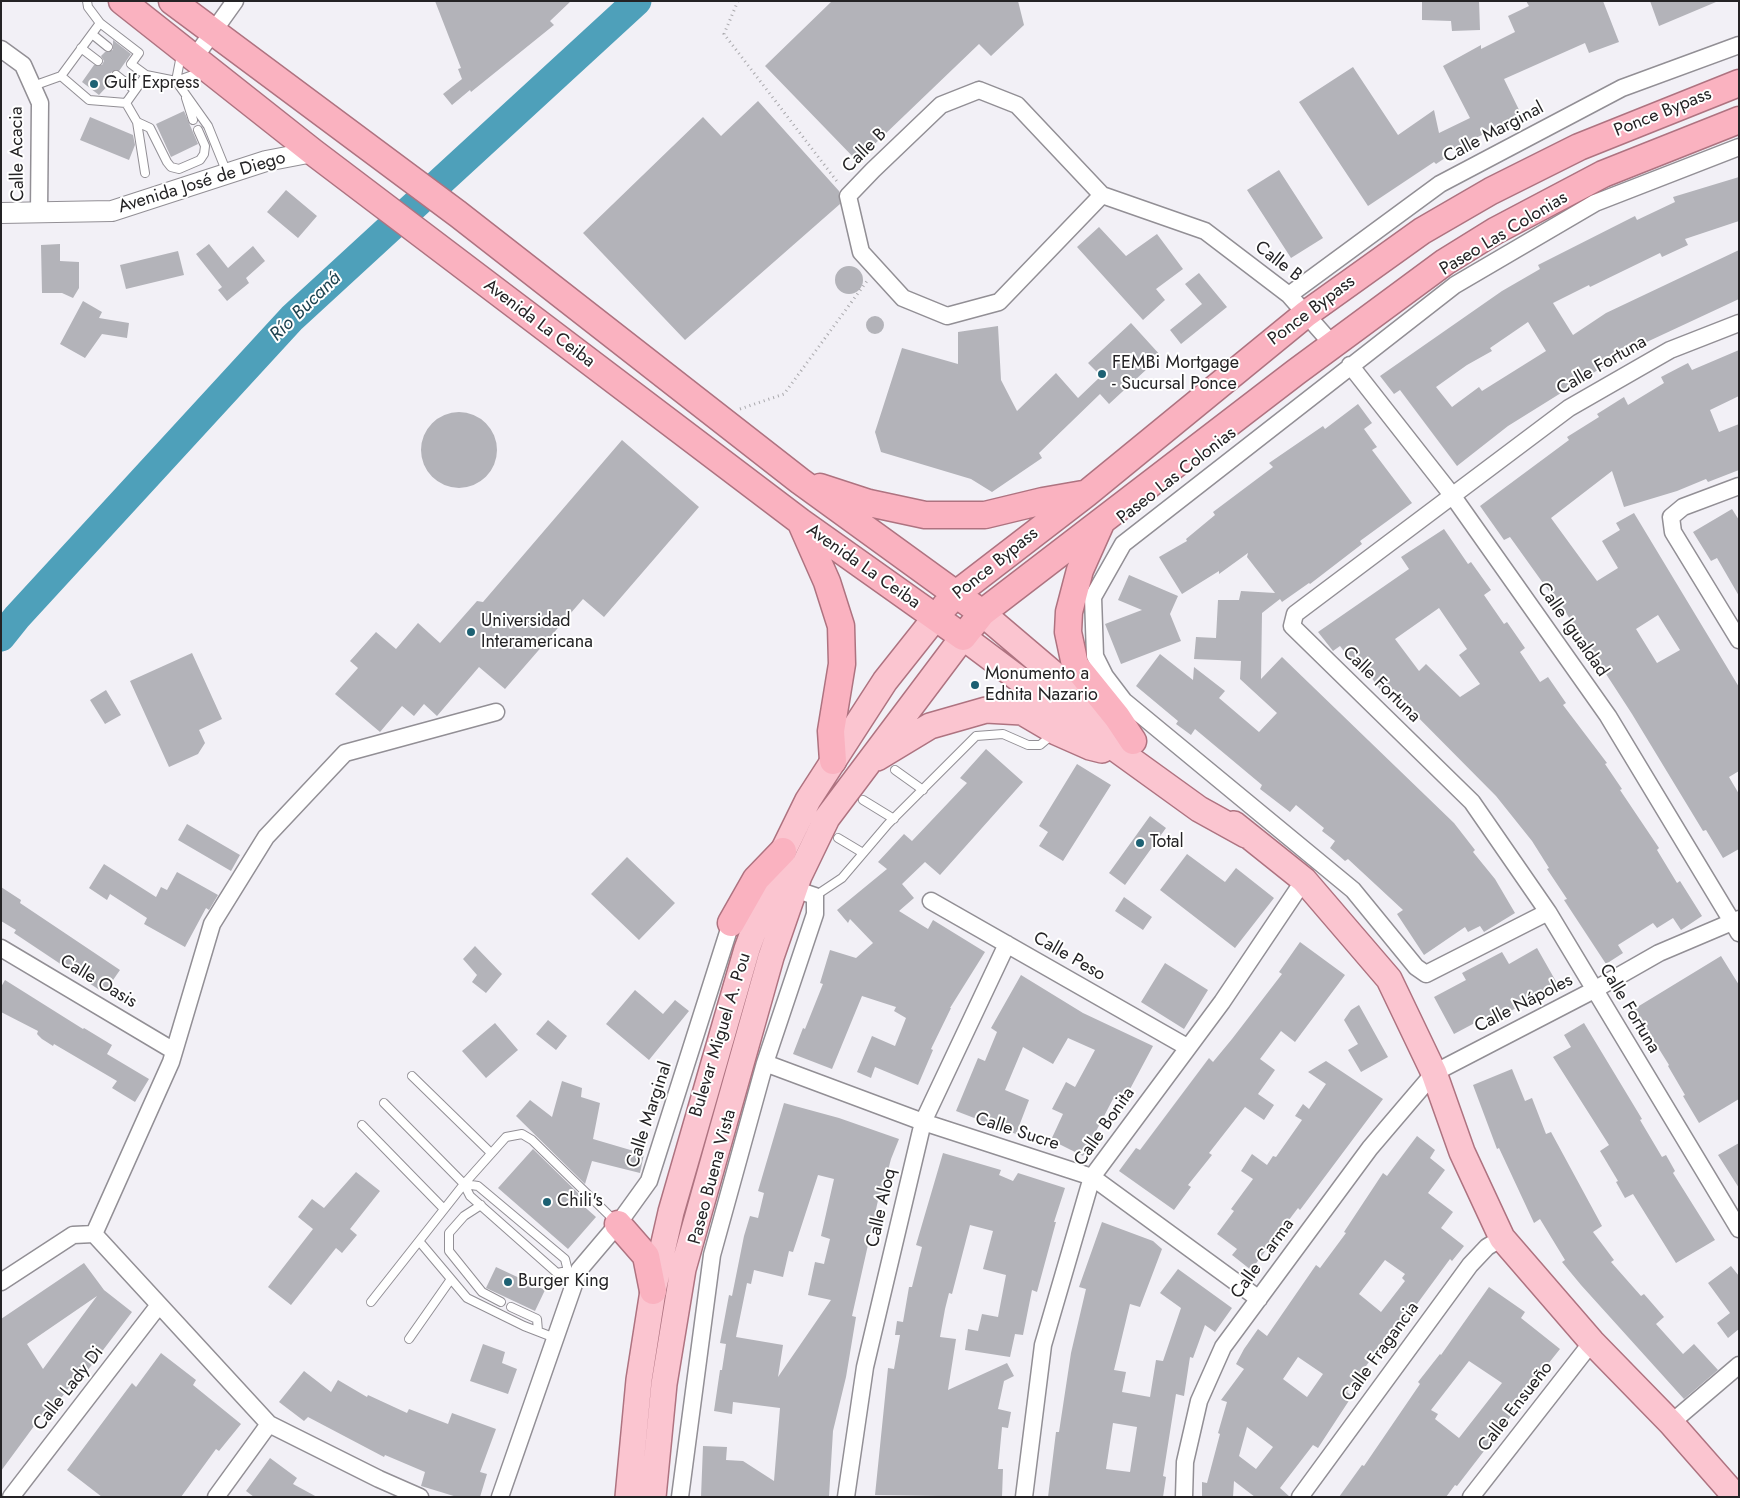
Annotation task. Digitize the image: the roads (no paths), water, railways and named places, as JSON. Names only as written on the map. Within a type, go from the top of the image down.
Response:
[{"type":"highway","name":"Avenida La Ceiba","points":[[122,1],[433,244],[801,522],[964,637]]},
{"type":"highway","name":"Avenida La Ceiba","points":[[172,1],[458,214],[800,481],[982,613]]},
{"type":"highway","name":"Ponce Bypass","points":[[935,618],[956,594],[1086,494],[1306,314],[1422,231],[1491,191],[1580,147],[1739,83]]},
{"type":"highway","name":"Ponce Bypass","points":[[964,637],[982,613],[1333,345],[1445,262],[1495,230],[1603,174],[1739,120]]},
{"type":"highway","points":[[800,481],[869,503],[925,515],[985,516],[1044,501],[1086,494]]},
{"type":"highway","points":[[1102,521],[1080,570],[1069,612],[1068,632],[1075,665],[1117,717],[1128,748]]},
{"type":"highway","points":[[801,522],[827,582],[841,626],[842,664],[831,731],[833,761]]},
{"type":"highway","points":[[731,923],[756,879],[783,850]]},
{"type":"highway","points":[[618,1224],[646,1256],[653,1291]]},
{"type":"main road","points":[[982,613],[1128,748]]},
{"type":"main road","name":"Bulevar Miguel A. Pou","points":[[628,1497],[639,1380],[653,1291],[680,1174],[747,949],[783,850],[808,800],[886,681],[935,618]]},
{"type":"main road","points":[[964,637],[1019,680],[1207,800],[1246,835],[1304,880],[1389,980],[1434,1073],[1462,1152],[1502,1238],[1592,1342],[1671,1423],[1736,1497]]},
{"type":"main road","name":"Bulevar Miguel A. Pou","points":[[652,1497],[664,1384],[683,1269],[771,957],[804,892],[827,818],[964,637]]},
{"type":"main road","points":[[865,766],[930,726],[986,710],[1022,712],[1056,732],[1090,747],[1128,748]]},
{"type":"street","points":[[195,58],[214,34],[235,1]]},
{"type":"street","name":"Calle Marginal","points":[[1289,295],[1440,184],[1622,88],[1739,45]]},
{"type":"street","name":"Calle Acacia","points":[[1,48],[23,65],[40,103],[39,213]]},
{"type":"street","name":"Calle B","points":[[1102,195],[999,302],[947,316],[902,298],[861,252],[848,196],[941,105],[978,90],[1017,105],[1102,195],[1205,231],[1289,295],[1333,345]]},
{"type":"street","name":"Paseo Las Colonias","points":[[1548,912],[1426,974],[1416,967],[1353,890],[1124,701],[1105,676],[1095,656],[1093,597],[1123,544],[1350,365],[1455,285],[1595,204],[1739,147]]},
{"type":"street","name":"Avenida José de Diego","points":[[1,213],[112,212],[266,161],[316,154]]},
{"type":"street","name":"Calle Fortuna","points":[[1739,323],[1670,350],[1569,408],[1295,614],[1292,626],[1472,802],[1548,912],[1739,1229]]},
{"type":"street","name":"Calle Igualdad","points":[[1350,365],[1452,495],[1608,716],[1737,925]]},
{"type":"street","points":[[1739,486],[1683,507],[1672,517],[1673,532],[1739,640]]},
{"type":"street","points":[[94,1234],[174,1051],[212,924],[266,837],[345,753],[496,712]]},
{"type":"street","name":"Calle Bonita","points":[[1024,1497],[1043,1345],[1092,1177],[1222,1002],[1304,880]]},
{"type":"street","name":"Paseo Buena Vista","points":[[680,1497],[712,1255],[765,1063],[816,914],[804,892]]},
{"type":"street","name":"Calle Peso","points":[[931,901],[1187,1047]]},
{"type":"street","name":"Calle Marginal","points":[[500,1497],[555,1338],[573,1273],[579,1270],[618,1224],[650,1182],[731,923]]},
{"type":"street","name":"Calle Nápoles","points":[[1434,1073],[1594,990],[1659,953],[1737,925]]},
{"type":"street","name":"Calle Aloq","points":[[846,1497],[865,1367],[923,1122],[1007,944]]},
{"type":"street","name":"Calle Oasis","points":[[1,948],[174,1051]]},
{"type":"street","name":"Calle Sucre","points":[[765,1063],[923,1122],[1092,1177],[1259,1299]]},
{"type":"street","name":"Calle Carma","points":[[1184,1497],[1186,1462],[1199,1400],[1223,1347],[1370,1148],[1434,1073]]},
{"type":"street","points":[[1,1282],[73,1235],[94,1234]]},
{"type":"street","points":[[94,1234],[269,1424],[378,1479],[420,1497]]},
{"type":"street","name":"Calle Fragancia","points":[[1300,1497],[1470,1265],[1487,1247],[1502,1238]]},
{"type":"street","name":"Calle Lady Di","points":[[11,1497],[159,1305]]},
{"type":"street","name":"Calle Ensueño","points":[[1471,1497],[1592,1342]]},
{"type":"street","points":[[1671,1423],[1739,1365]]},
{"type":"street","points":[[216,1497],[269,1424]]},
{"type":"lane","points":[[87,1],[88,7],[100,23],[139,53],[128,63],[146,75],[176,81],[208,126],[227,173]]},
{"type":"lane","points":[[33,86],[61,76],[100,23]]},
{"type":"lane","points":[[92,34],[108,47]]},
{"type":"lane","points":[[81,48],[98,61]]},
{"type":"lane","points":[[176,81],[195,58]]},
{"type":"lane","points":[[176,81],[195,58]]},
{"type":"lane","points":[[116,75],[135,90]]},
{"type":"lane","points":[[126,103],[146,75]]},
{"type":"lane","points":[[61,76],[89,100],[126,103]]},
{"type":"lane","points":[[185,95],[192,120]]},
{"type":"lane","points":[[126,103],[137,122],[145,173]]},
{"type":"lane","points":[[137,122],[150,128],[171,167],[179,169],[200,160],[204,154],[205,146],[198,130]]},
{"type":"lane","points":[[205,146],[215,144]]},
{"type":"lane","points":[[804,892],[842,878],[894,818],[976,736],[1003,734],[1028,745],[1040,745],[1056,732]]},
{"type":"lane","points":[[895,770],[923,790]]},
{"type":"lane","points":[[863,800],[894,818]]},
{"type":"lane","points":[[838,838],[863,853]]},
{"type":"lane","points":[[412,1076],[491,1153]]},
{"type":"lane","points":[[384,1103],[464,1184],[470,1196],[557,1273],[573,1273],[565,1259],[478,1186],[464,1184]]},
{"type":"lane","points":[[362,1125],[444,1210]]},
{"type":"lane","points":[[371,1302],[464,1184],[506,1136],[522,1134],[532,1140],[618,1224]]},
{"type":"lane","points":[[481,1205],[464,1216],[449,1234],[449,1250],[482,1292],[501,1302]]},
{"type":"lane","points":[[419,1241],[467,1298],[555,1338]]},
{"type":"lane","points":[[409,1339],[451,1279]]},
{"type":"lane","points":[[511,1306],[537,1320],[538,1331]]},
{"type":"waterway","name":"Río Bucaná","points":[[1,637],[17,617],[292,318],[637,1]]},
{"type":"place","name":"Gulf Express","points":[[94,84]]},
{"type":"place","name":"FEMBi Mortgage - Sucursal Ponce","points":[[1102,374]]},
{"type":"place","name":"Universidad Interamericana","points":[[471,632]]},
{"type":"place","name":"Monumento a Ednita Nazario","points":[[975,685]]},
{"type":"place","name":"Total","points":[[1140,843]]},
{"type":"place","name":"Chili's","points":[[547,1202]]},
{"type":"place","name":"Burger King","points":[[508,1282]]}]
